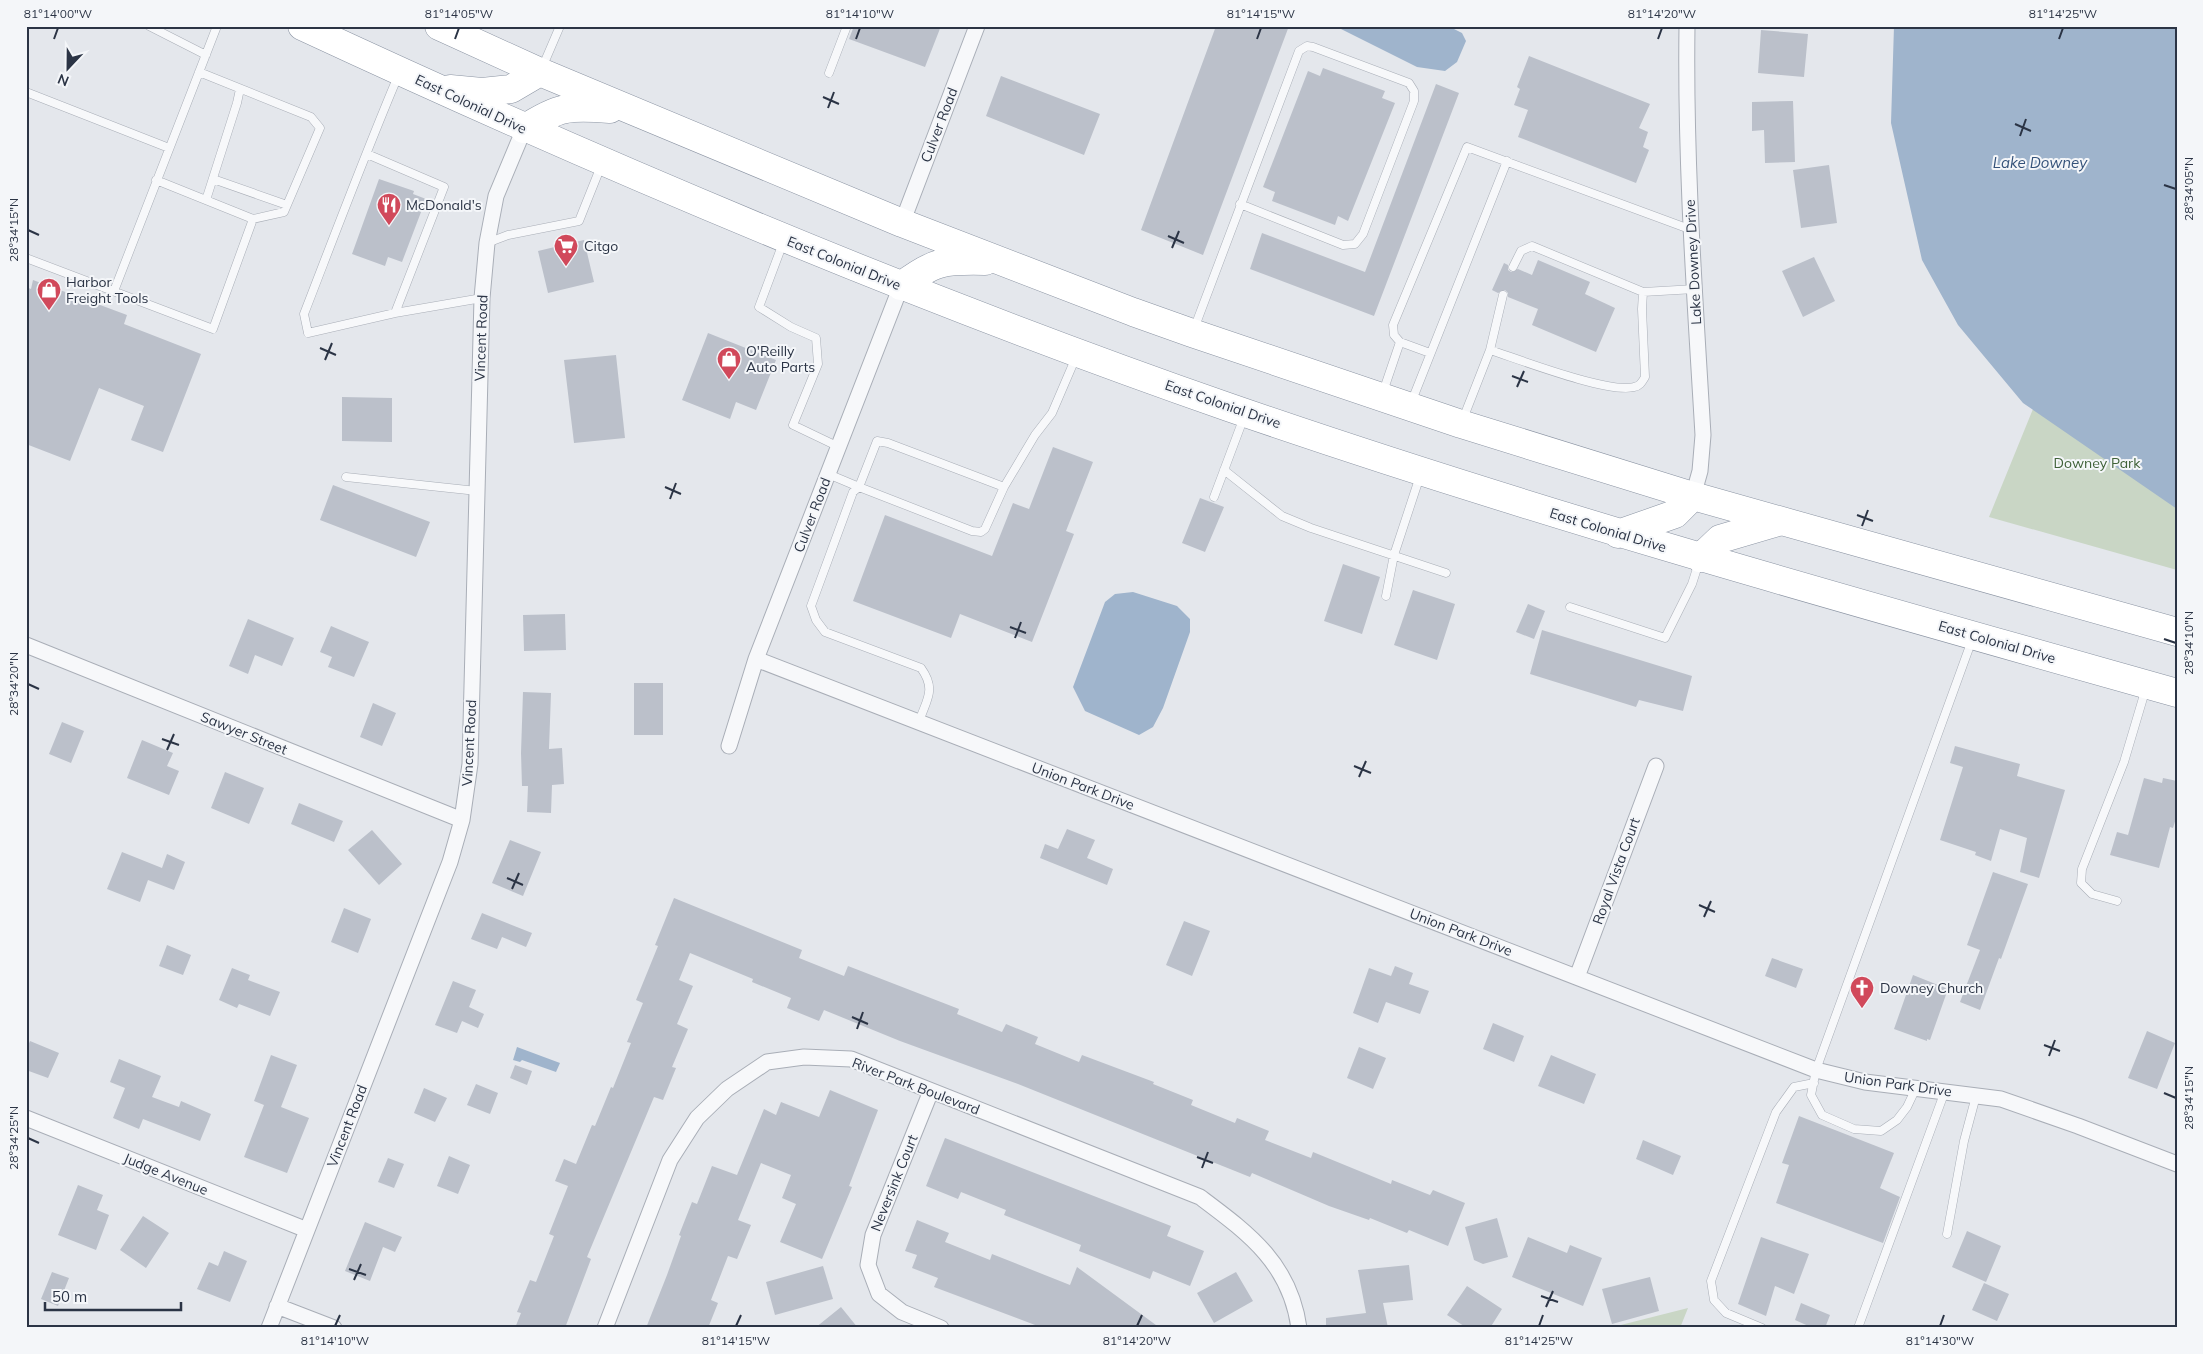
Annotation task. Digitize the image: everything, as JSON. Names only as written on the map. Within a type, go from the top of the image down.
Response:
[{"type":"highway","name":"East Colonial Drive","points":[[302,26],[524,129],[785,239],[901,286],[1245,413],[1618,534],[2177,692]]},
{"type":"highway","points":[[439,26],[540,72],[902,223],[1192,333],[1461,424],[1778,522],[2177,632]]},
{"type":"highway","points":[[434,87],[482,92],[511,89],[540,72]]},
{"type":"highway","points":[[524,129],[549,112],[576,106],[634,111]]},
{"type":"highway","points":[[901,286],[924,269],[951,260],[1004,262]]},
{"type":"highway","points":[[1618,534],[1675,514],[1693,496]]},
{"type":"highway","points":[[1700,558],[1720,539],[1778,522]]},
{"type":"street","name":"Culver Road","points":[[902,223],[976,26]]},
{"type":"street","name":"Lake Downey Drive","points":[[1687,26],[1686,100],[1703,434],[1700,471],[1693,496]]},
{"type":"street","name":"Vincent Road","points":[[269,1328],[450,862],[462,820],[470,764],[482,298],[487,242],[496,196],[524,129]]},
{"type":"street","name":"Culver Road","points":[[729,746],[756,659],[901,286]]},
{"type":"street","name":"Sawyer Street","points":[[26,645],[462,820]]},
{"type":"street","name":"Union Park Drive","points":[[756,659],[1577,977],[1815,1077],[2000,1099],[2177,1164]]},
{"type":"street","name":"Royal Vista Court","points":[[1577,977],[1656,766]]},
{"type":"street","name":"River Park Boulevard","points":[[605,1328],[670,1160],[696,1118],[727,1090],[767,1062],[804,1057],[851,1059],[1200,1197],[1246,1232],[1280,1271],[1299,1328]]},
{"type":"street","name":"Neversink Court","points":[[931,1091],[873,1235],[868,1265],[879,1294],[902,1312],[941,1328]]},
{"type":"street","name":"Judge Avenue","points":[[26,1118],[307,1230]]},
{"type":"street","points":[[277,1306],[334,1328]]},
{"type":"lane","points":[[149,26],[206,55]]},
{"type":"lane","points":[[114,291],[217,26]]},
{"type":"lane","points":[[540,72],[560,26]]},
{"type":"lane","points":[[829,72],[848,26]]},
{"type":"lane","points":[[1192,333],[1240,204],[1299,51],[1303,48],[1313,47],[1413,86],[1414,101],[1363,234],[1355,244],[1343,245],[1240,204]]},
{"type":"lane","points":[[400,71],[304,314],[308,333],[396,313],[482,298]]},
{"type":"lane","points":[[156,180],[253,219],[284,212],[320,128],[311,117],[199,72]]},
{"type":"lane","points":[[206,200],[238,103],[240,88]]},
{"type":"lane","points":[[26,92],[169,148]]},
{"type":"lane","points":[[1430,353],[1400,342],[1394,335],[1393,325],[1464,149],[1470,147],[1692,230]]},
{"type":"lane","points":[[366,154],[444,187],[396,313]]},
{"type":"lane","points":[[1409,407],[1507,161]]},
{"type":"lane","points":[[487,242],[508,235],[579,221],[603,162]]},
{"type":"lane","points":[[213,179],[287,205]]},
{"type":"lane","points":[[26,258],[213,329],[253,219]]},
{"type":"lane","points":[[785,239],[759,307],[791,327],[816,338],[818,364],[793,425],[839,447]]},
{"type":"lane","points":[[1513,267],[1521,251],[1532,246],[1643,292],[1695,289]]},
{"type":"lane","points":[[1490,350],[1549,370],[1611,387],[1634,388],[1641,384],[1645,377],[1643,292]]},
{"type":"lane","points":[[1461,424],[1490,350],[1503,295]]},
{"type":"lane","points":[[1381,398],[1400,342]]},
{"type":"lane","points":[[828,474],[981,532],[986,528],[1004,487],[1035,436],[1052,413],[1078,352]]},
{"type":"lane","points":[[1214,497],[1245,413]]},
{"type":"lane","points":[[919,722],[931,690],[928,678],[921,668],[825,632],[816,620],[811,606],[854,492],[859,487],[877,441],[888,443],[1004,487]]},
{"type":"lane","points":[[1224,470],[1282,516],[1311,528],[1446,573]]},
{"type":"lane","points":[[1386,596],[1394,555],[1421,471]]},
{"type":"lane","points":[[346,477],[477,492]]},
{"type":"lane","points":[[1570,607],[1665,638],[1692,584],[1700,558]]},
{"type":"lane","points":[[1916,1088],[1907,1107],[1897,1120],[1882,1131],[1854,1129],[1822,1115],[1812,1095],[1815,1077],[1974,636]]},
{"type":"lane","points":[[2117,901],[2092,894],[2081,883],[2082,869],[2124,762],[2147,684]]},
{"type":"lane","points":[[1762,1328],[1726,1313],[1714,1300],[1711,1281],[1776,1112],[1794,1087],[1815,1077]]},
{"type":"lane","points":[[1858,1328],[1945,1091]]},
{"type":"lane","points":[[1947,1234],[1964,1141],[1976,1096]]},
{"type":"green space","name":"Downey Park","points":[[2177,55],[2177,570],[1989,517]]},
{"type":"green space","points":[[1688,1308],[1680,1328],[1609,1328]]},
{"type":"water","points":[[1335,26],[1448,26],[1462,33],[1466,41],[1457,62],[1445,71],[1417,67]]},
{"type":"water","name":"Lake Downey","points":[[1894,26],[2177,26],[2177,509],[2023,403],[1958,325],[1922,260],[1891,123]]},
{"type":"water","points":[[1133,592],[1177,606],[1190,619],[1190,632],[1163,708],[1153,727],[1139,735],[1085,711],[1073,687],[1105,602],[1115,594]]},
{"type":"water","points":[[517,1047],[560,1063],[556,1072],[522,1060],[520,1062],[513,1060]]},
{"type":"building","points":[[854,26],[941,26],[925,67],[849,39]]},
{"type":"building","points":[[1216,26],[1289,26],[1203,255],[1141,230]]},
{"type":"building","points":[[1761,30],[1808,34],[1804,77],[1758,73]]},
{"type":"building","points":[[1529,56],[1650,104],[1639,128],[1648,132],[1643,147],[1649,150],[1636,183],[1518,137],[1528,110],[1514,105],[1520,89],[1517,87]]},
{"type":"building","points":[[1323,68],[1385,91],[1382,98],[1395,103],[1348,221],[1338,216],[1335,225],[1272,201],[1275,192],[1263,187],[1308,71],[1320,76]]},
{"type":"building","points":[[1001,76],[1100,114],[1084,155],[986,116]]},
{"type":"building","points":[[1436,84],[1459,93],[1374,316],[1250,269],[1262,233],[1365,272]]},
{"type":"building","points":[[1793,101],[1795,162],[1765,163],[1764,130],[1752,131],[1752,102]]},
{"type":"building","points":[[1829,165],[1837,223],[1801,228],[1793,170]]},
{"type":"building","name":"McDonald's","points":[[379,179],[414,191],[413,194],[426,199],[402,262],[388,257],[385,266],[352,254]]},
{"type":"building","name":"Citgo","points":[[584,240],[594,282],[548,293],[538,251]]},
{"type":"building","points":[[1814,257],[1835,301],[1803,317],[1782,271]]},
{"type":"building","points":[[1538,260],[1590,282],[1585,294],[1615,308],[1596,352],[1532,325],[1538,309],[1508,297],[1508,293],[1505,290],[1498,293],[1492,290],[1504,263],[1508,265],[1508,270],[1511,272],[1518,269],[1532,275]]},
{"type":"building","points":[[33,280],[127,315],[124,324],[201,354],[163,452],[131,440],[144,406],[99,388],[70,461],[26,444],[26,287],[31,289]]},
{"type":"building","name":"O'Reilly Auto Parts","points":[[708,333],[776,360],[756,410],[736,402],[730,419],[682,400]]},
{"type":"building","points":[[616,355],[625,438],[574,443],[564,360]]},
{"type":"building","points":[[342,397],[392,398],[392,442],[342,441]]},
{"type":"building","points":[[1053,447],[1093,462],[1066,531],[1074,534],[1032,642],[960,614],[951,638],[853,601],[885,515],[992,556],[1013,503],[1029,509]]},
{"type":"building","points":[[333,485],[430,522],[416,557],[320,520]]},
{"type":"building","points":[[1200,498],[1224,507],[1205,552],[1182,543]]},
{"type":"building","points":[[1343,564],[1380,577],[1362,634],[1324,621]]},
{"type":"building","points":[[1413,590],[1455,604],[1437,660],[1394,645]]},
{"type":"building","points":[[1528,604],[1545,611],[1534,639],[1516,632]]},
{"type":"building","points":[[565,614],[566,650],[524,651],[523,615]]},
{"type":"building","points":[[248,619],[294,638],[282,666],[255,655],[248,674],[229,666]]},
{"type":"building","points":[[331,626],[369,642],[354,677],[328,667],[332,657],[320,652]]},
{"type":"building","points":[[1542,630],[1692,676],[1683,711],[1639,700],[1636,707],[1530,674]]},
{"type":"building","points":[[634,683],[663,683],[663,735],[634,735]]},
{"type":"building","points":[[523,692],[551,693],[549,749],[562,748],[564,784],[552,785],[551,813],[527,812],[528,786],[522,786]]},
{"type":"building","points":[[373,703],[396,713],[382,746],[360,737]]},
{"type":"building","points":[[62,722],[84,731],[71,763],[49,754]]},
{"type":"building","points":[[142,740],[173,753],[167,766],[179,771],[169,795],[127,778]]},
{"type":"building","points":[[1955,746],[2020,764],[2017,776],[2065,790],[2039,878],[2020,872],[2027,838],[2000,829],[1991,861],[1975,855],[1976,852],[1940,840],[1963,767],[1950,763]]},
{"type":"building","points":[[225,772],[264,788],[249,824],[211,808]]},
{"type":"building","points":[[2144,778],[2162,783],[2163,778],[2177,781],[2177,815],[2173,828],[2170,827],[2159,868],[2110,855],[2117,832],[2128,835]]},
{"type":"building","points":[[299,803],[343,821],[334,842],[291,824]]},
{"type":"building","points":[[1067,829],[1095,840],[1087,858],[1113,869],[1107,885],[1040,858],[1045,844],[1058,849]]},
{"type":"building","points":[[372,830],[402,864],[379,885],[348,850]]},
{"type":"building","points":[[510,840],[541,852],[523,896],[492,883]]},
{"type":"building","points":[[122,852],[162,868],[167,854],[185,862],[174,890],[148,880],[140,902],[107,889]]},
{"type":"building","points":[[1993,872],[2028,884],[1980,1010],[1960,1002],[1980,950],[1967,945]]},
{"type":"building","points":[[674,898],[802,950],[799,958],[844,976],[848,966],[959,1009],[957,1014],[1002,1032],[1006,1024],[1038,1037],[1035,1044],[1079,1062],[1082,1055],[1154,1082],[1153,1084],[1193,1100],[1191,1105],[1235,1123],[1237,1118],[1269,1131],[1265,1140],[1311,1158],[1313,1152],[1391,1184],[1392,1180],[1430,1195],[1433,1190],[1465,1203],[1448,1246],[1409,1230],[1407,1233],[1370,1218],[1369,1220],[1329,1206],[1252,1173],[1250,1177],[1018,1084],[900,1041],[824,1010],[819,1021],[787,1008],[791,998],[752,982],[753,979],[690,953],[679,980],[693,986],[677,1024],[688,1029],[672,1067],[676,1068],[663,1100],[654,1097],[587,1257],[591,1259],[565,1328],[515,1328],[521,1313],[517,1312],[530,1280],[536,1282],[554,1236],[549,1234],[568,1186],[555,1181],[564,1159],[576,1164],[592,1125],[595,1126],[611,1087],[613,1088],[631,1043],[627,1042],[643,1003],[636,1000],[658,946],[655,945]]},
{"type":"building","points":[[344,908],[371,919],[358,953],[331,942]]},
{"type":"building","points":[[482,913],[532,933],[526,947],[502,937],[497,949],[471,939]]},
{"type":"building","points":[[1184,921],[1210,931],[1192,976],[1166,965]]},
{"type":"building","points":[[167,945],[191,955],[183,975],[159,966]]},
{"type":"building","points":[[1772,958],[1803,969],[1796,988],[1765,976]]},
{"type":"building","points":[[1395,966],[1413,973],[1409,984],[1429,991],[1420,1014],[1386,1002],[1378,1023],[1353,1013],[1369,968],[1391,976]]},
{"type":"building","points":[[232,968],[250,975],[248,980],[280,992],[270,1016],[239,1004],[237,1008],[219,1000]]},
{"type":"building","points":[[1913,975],[1948,989],[1930,1040],[1927,1039],[1927,1041],[1894,1029]]},
{"type":"building","points":[[453,981],[476,990],[469,1007],[484,1014],[478,1028],[462,1021],[457,1033],[435,1025]]},
{"type":"building","points":[[1493,1023],[1524,1036],[1514,1062],[1483,1049]]},
{"type":"building","points":[[2147,1031],[2175,1043],[2157,1089],[2128,1078]]},
{"type":"building","points":[[30,1041],[59,1053],[48,1078],[26,1070],[26,1050]]},
{"type":"building","points":[[1359,1047],[1386,1058],[1373,1089],[1347,1078]]},
{"type":"building","points":[[271,1055],[297,1065],[281,1107],[309,1118],[287,1173],[244,1157],[264,1105],[254,1101]]},
{"type":"building","points":[[1551,1055],[1596,1074],[1584,1104],[1538,1086]]},
{"type":"building","points":[[119,1059],[161,1076],[152,1097],[179,1107],[181,1101],[211,1114],[200,1141],[143,1119],[139,1129],[113,1118],[125,1088],[110,1082]]},
{"type":"building","points":[[515,1065],[532,1071],[527,1085],[510,1078]]},
{"type":"building","points":[[476,1084],[498,1093],[490,1114],[467,1105]]},
{"type":"building","points":[[424,1088],[447,1098],[435,1122],[414,1113]]},
{"type":"building","points":[[830,1090],[878,1110],[849,1186],[852,1187],[822,1259],[780,1242],[796,1204],[782,1198],[791,1175],[761,1163],[738,1220],[751,1225],[737,1259],[728,1256],[711,1300],[718,1303],[708,1328],[646,1328],[667,1275],[681,1236],[679,1235],[692,1202],[697,1204],[712,1166],[737,1175],[764,1109],[776,1115],[781,1102],[819,1117]]},
{"type":"building","points":[[1799,1116],[1894,1153],[1880,1188],[1900,1197],[1883,1243],[1776,1203],[1789,1165],[1782,1163]]},
{"type":"building","points":[[945,1138],[1171,1226],[1167,1236],[1204,1251],[1190,1286],[1153,1271],[1150,1279],[1079,1251],[1081,1245],[1004,1215],[1006,1210],[961,1192],[958,1199],[926,1186]]},
{"type":"building","points":[[1643,1140],[1681,1156],[1673,1175],[1636,1159]]},
{"type":"building","points":[[449,1156],[470,1165],[458,1194],[437,1186]]},
{"type":"building","points":[[388,1158],[404,1164],[394,1188],[378,1182]]},
{"type":"building","points":[[78,1185],[103,1195],[97,1210],[109,1215],[96,1250],[58,1235]]},
{"type":"building","points":[[143,1216],[169,1233],[146,1268],[120,1250]]},
{"type":"building","points":[[1497,1218],[1508,1257],[1483,1264],[1474,1260],[1465,1227]]},
{"type":"building","points":[[917,1220],[949,1233],[945,1242],[990,1260],[992,1254],[1070,1285],[1077,1267],[1160,1328],[1043,1328],[934,1287],[938,1278],[912,1268],[917,1255],[905,1251]]},
{"type":"building","points":[[365,1222],[402,1237],[395,1252],[383,1247],[370,1281],[345,1271]]},
{"type":"building","points":[[1967,1231],[2001,1246],[1986,1282],[1952,1267]]},
{"type":"building","points":[[1528,1237],[1567,1253],[1570,1245],[1602,1258],[1583,1306],[1512,1277]]},
{"type":"building","points":[[1761,1237],[1809,1254],[1794,1294],[1775,1286],[1766,1316],[1738,1304]]},
{"type":"building","points":[[224,1251],[247,1261],[230,1302],[197,1289],[209,1262],[218,1266]]},
{"type":"building","points":[[1409,1265],[1413,1300],[1383,1303],[1388,1328],[1326,1328],[1326,1318],[1366,1313],[1358,1270]]},
{"type":"building","points":[[823,1266],[833,1299],[775,1315],[766,1282]]},
{"type":"building","points":[[52,1272],[69,1278],[58,1306],[41,1299]]},
{"type":"building","points":[[1236,1272],[1253,1301],[1214,1323],[1197,1293]]},
{"type":"building","points":[[1650,1277],[1659,1311],[1612,1324],[1602,1289]]},
{"type":"building","points":[[1984,1283],[2009,1294],[1997,1321],[1972,1310]]},
{"type":"building","points":[[1467,1286],[1502,1309],[1490,1328],[1467,1328],[1447,1315]]},
{"type":"building","points":[[1801,1303],[1830,1315],[1825,1328],[1813,1328],[1795,1320]]},
{"type":"building","points":[[841,1307],[858,1328],[815,1328]]},
{"type":"place","name":"McDonald's","points":[[389,226]]},
{"type":"place","name":"Citgo","points":[[566,267]]},
{"type":"place","name":"Harbor Freight Tools","points":[[49,311]]},
{"type":"place","name":"O'Reilly Auto Parts","points":[[729,380]]},
{"type":"place","name":"Downey Church","points":[[1862,1009]]}]
